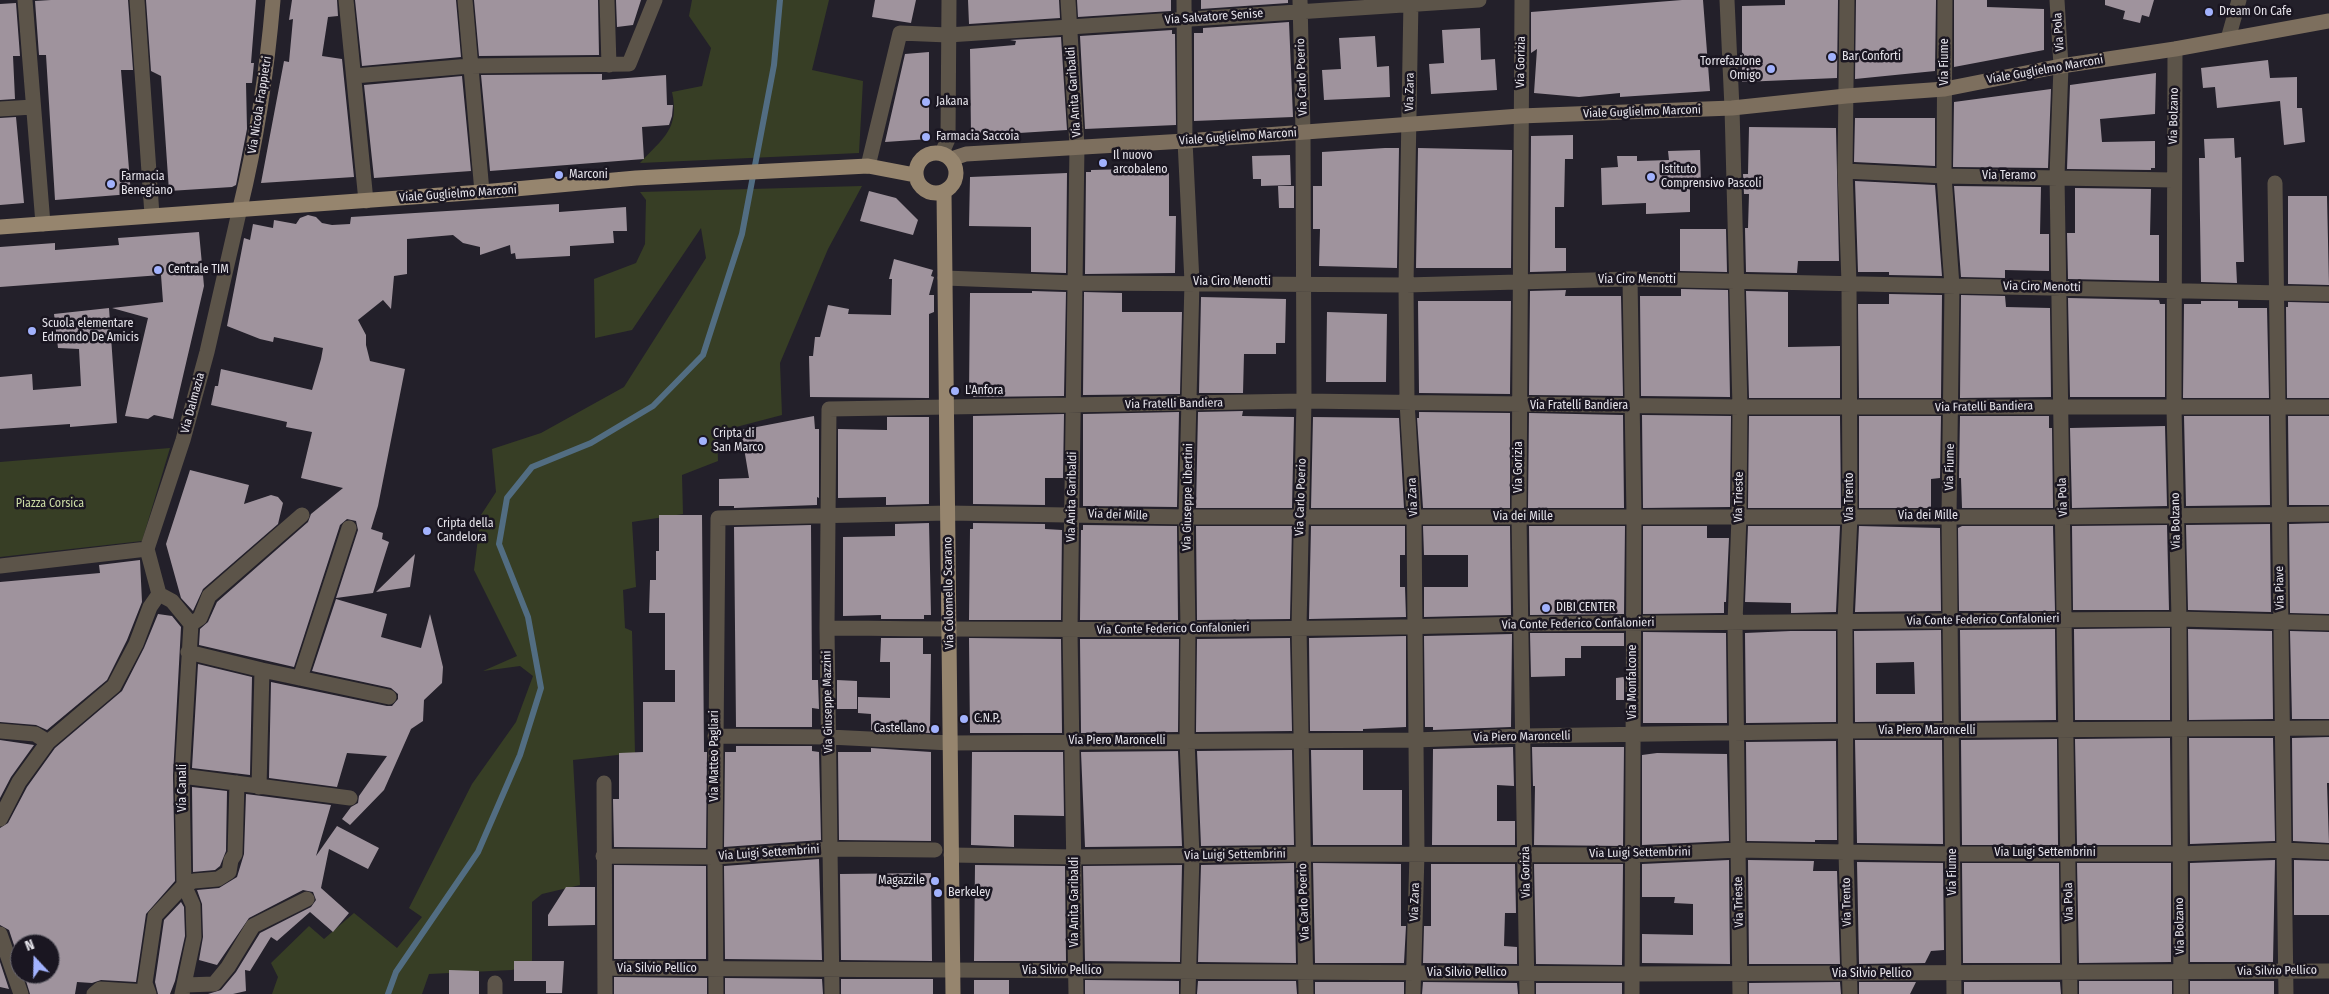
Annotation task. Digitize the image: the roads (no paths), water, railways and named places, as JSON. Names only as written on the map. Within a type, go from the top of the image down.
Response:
[{"type":"main road","name":"Viale Guglielmo Marconi","points":[[0,227],[240,208],[482,192],[636,178],[868,166],[916,175],[919,162],[929,154],[946,156]]},
{"type":"main road","points":[[916,175],[920,187],[932,193],[944,192],[954,184],[957,171],[946,156]]},
{"type":"main road","name":"Via Colonnello Scarano","points":[[944,192],[953,994]]},
{"type":"street","points":[[25,0],[43,224]]},
{"type":"street","points":[[137,0],[152,215]]},
{"type":"street","name":"Via Nicola Frappietri","points":[[240,208],[254,154],[266,75],[273,0]]},
{"type":"street","points":[[346,0],[366,200]]},
{"type":"street","points":[[465,0],[482,192]]},
{"type":"street","points":[[607,0],[609,64]]},
{"type":"street","points":[[354,76],[470,66],[629,64],[654,0]]},
{"type":"street","points":[[946,156],[948,140],[949,0]]},
{"type":"street","name":"Via Anita Garibaldi","points":[[1068,0],[1077,146],[1070,630],[1076,994]]},
{"type":"street","name":"Via Giuseppe Libertini","points":[[1184,0],[1185,141],[1192,282],[1186,517],[1188,628],[1186,741],[1192,855],[1188,994]]},
{"type":"street","name":"Via Salvatore Senise","points":[[868,166],[900,33],[948,35],[1185,20],[1300,6],[1479,0]]},
{"type":"street","name":"Via Gorizia","points":[[1522,0],[1519,517],[1527,994]]},
{"type":"street","name":"Via Trieste","points":[[1727,0],[1732,108],[1740,407],[1739,517],[1735,623],[1740,994]]},
{"type":"street","name":"Via Trento","points":[[1847,0],[1845,171],[1849,283],[1850,517],[1846,621],[1846,852],[1850,994]]},
{"type":"street","name":"Via Fiume","points":[[1945,0],[1944,176],[1952,286],[1950,516],[1954,994]]},
{"type":"street","name":"Via Pola","points":[[2057,0],[2061,66],[2057,176],[2060,406],[2064,517],[2064,731],[2069,853],[2070,994]]},
{"type":"street","points":[[2228,40],[2239,0]]},
{"type":"street","name":"Via Zara","points":[[1411,2],[1406,285],[1408,402],[1414,517],[1417,854],[1413,994]]},
{"type":"street","name":"Via Carlo Poerio","points":[[1300,6],[1303,132],[1304,401],[1299,627],[1306,994]]},
{"type":"street","name":"Viale Guglielmo Marconi","points":[[946,156],[1077,146],[1185,141],[1409,126],[1520,116],[1732,108],[1945,88],[2061,66],[2175,49],[2329,21]]},
{"type":"street","name":"Via Bolzano","points":[[2175,49],[2173,180],[2174,408],[2175,515],[2179,619],[2178,731],[2181,994]]},
{"type":"street","points":[[0,109],[33,107]]},
{"type":"street","name":"Via Teramo","points":[[1845,171],[1944,176],[2057,176],[2173,180]]},
{"type":"street","name":"Via Piave","points":[[2275,183],[2286,994]]},
{"type":"street","name":"Via Dalmazia","points":[[146,549],[183,440],[207,352],[240,208]]},
{"type":"street","name":"Via Ciro Menotti","points":[[946,278],[1076,283],[1192,282],[1406,285],[1630,279],[2329,294]]},
{"type":"street","name":"Via Monfalcone","points":[[1630,279],[1634,516],[1632,994]]},
{"type":"street","name":"Via Fratelli Bandiera","points":[[829,409],[1304,401],[1519,406],[1849,408],[2060,406],[2174,408],[2329,407]]},
{"type":"street","name":"Via Giuseppe Mazzini","points":[[829,409],[827,628],[832,994]]},
{"type":"street","name":"Via dei Mille","points":[[718,518],[948,512],[1186,517],[2064,517],[2329,514]]},
{"type":"street","points":[[0,566],[146,549],[159,594],[172,601],[191,624],[200,618],[208,596],[302,515]]},
{"type":"street","name":"Via Matteo Pagliari","points":[[716,994],[715,736],[718,518]]},
{"type":"street","points":[[300,678],[349,528]]},
{"type":"street","points":[[0,819],[20,782],[48,742],[114,686],[136,644],[150,607],[159,594]]},
{"type":"street","name":"Via Conte Federico Confalonieri","points":[[827,628],[1070,630],[1414,627],[1522,624],[2179,619],[2329,623]]},
{"type":"street","name":"Via Canali","points":[[183,990],[194,937],[194,905],[184,884],[182,776],[191,624]]},
{"type":"street","points":[[188,652],[389,697]]},
{"type":"street","points":[[259,787],[262,670]]},
{"type":"street","name":"Via Piero Maroncelli","points":[[715,736],[829,737],[950,743],[1415,740],[1523,736],[1847,731],[2178,731],[2329,728]]},
{"type":"street","points":[[0,731],[35,734],[48,742]]},
{"type":"street","points":[[182,776],[350,798]]},
{"type":"street","points":[[149,993],[144,983],[155,916],[184,884],[194,881],[218,879],[229,872],[231,860],[235,854],[236,783]]},
{"type":"street","points":[[604,783],[605,994]]},
{"type":"street","name":"Via Luigi Settembrini","points":[[603,856],[715,857],[830,849],[935,850]]},
{"type":"street","name":"Via Luigi Settembrini","points":[[952,856],[1632,855],[1738,850],[1953,854],[2179,854],[2284,850],[2329,852]]},
{"type":"street","points":[[183,990],[214,984],[228,967],[253,926],[306,898]]},
{"type":"street","points":[[0,934],[21,994]]},
{"type":"street","name":"Via Silvio Pellico","points":[[606,968],[1632,974],[1740,972],[1849,974],[2329,971]]},
{"type":"street","points":[[94,994],[100,989],[149,993]]},
{"type":"waterway","points":[[388,994],[396,972],[478,852],[520,755],[541,688],[528,617],[499,544],[507,498],[532,467],[591,443],[653,406],[703,355],[742,234],[774,65],[780,0]]},
{"type":"place","name":"Dream On Cafe","points":[[2209,12]]},
{"type":"place","name":"Bar Conforti","points":[[1832,57]]},
{"type":"place","name":"Torrefazione Omigo","points":[[1771,69]]},
{"type":"place","name":"Jakana","points":[[926,102]]},
{"type":"place","name":"Farmacia Saccoia","points":[[926,137]]},
{"type":"place","name":"Il nuovo arcobaleno","points":[[1103,163]]},
{"type":"place","name":"Marconi","points":[[559,175]]},
{"type":"place","name":"Istituto Comprensivo Pascoli","points":[[1651,177]]},
{"type":"place","name":"Farmacia Benegiano","points":[[111,184]]},
{"type":"place","name":"Centrale TIM","points":[[158,270]]},
{"type":"place","name":"Scuola elementare Edmondo De Amicis","points":[[32,331]]},
{"type":"place","name":"L'Anfora","points":[[955,391]]},
{"type":"place","name":"Cripta di San Marco","points":[[703,441]]},
{"type":"place","name":"Cripta della Candelora","points":[[427,531]]},
{"type":"place","name":"DIBI CENTER","points":[[1546,608]]},
{"type":"place","name":"C.N.P.","points":[[964,719]]},
{"type":"place","name":"Castellano","points":[[935,729]]},
{"type":"place","name":"Magazzile","points":[[935,881]]},
{"type":"place","name":"Berkeley","points":[[938,893]]},
{"type":"park label","name":"Piazza Corsica","points":[[50,504]]}]
